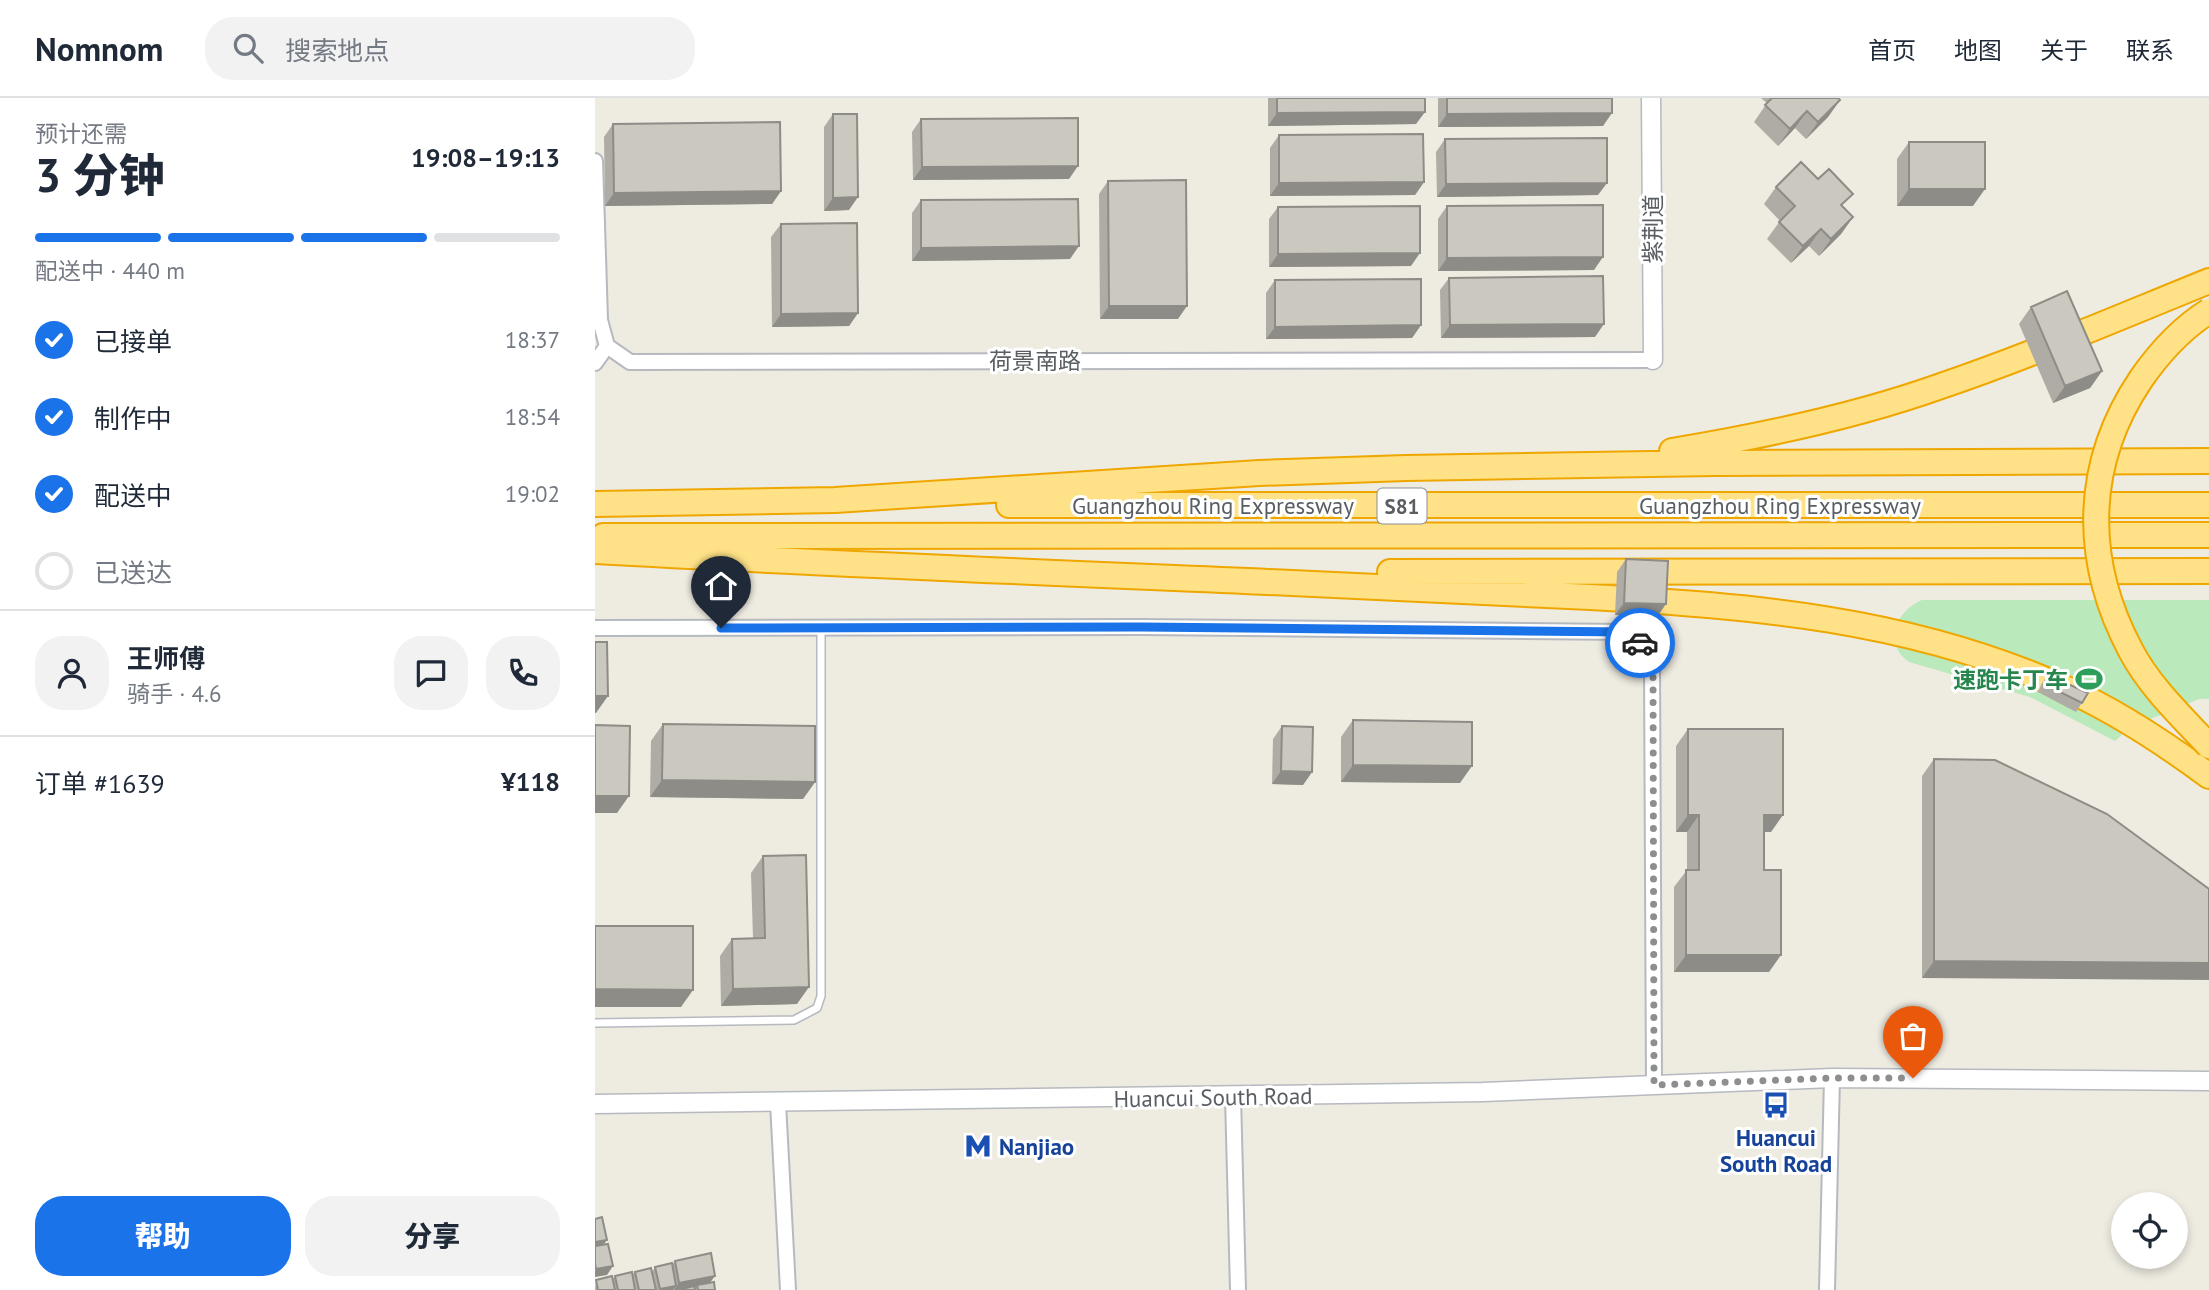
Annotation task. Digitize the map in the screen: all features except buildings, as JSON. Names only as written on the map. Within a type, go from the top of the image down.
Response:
[{"type":"highway","points":[[1532,465],[1611,460],[1685,449],[1859,412],[1989,368],[2209,281]]},
{"type":"highway","points":[[2209,312],[2190,325],[2167,347],[2145,373],[2126,403],[2102,468],[2096,518],[2103,582],[2124,638],[2151,682],[2209,746]]},
{"type":"highway","points":[[595,505],[823,501],[1259,473],[1532,465],[2209,461]]},
{"type":"highway","name":"Guangzhou Ring Expressway","points":[[595,505],[2209,505]]},
{"type":"highway","name":"Guangzhou Ring Expressway","points":[[595,536],[2209,535]]},
{"type":"highway","points":[[595,551],[1640,600],[1780,611],[1832,619],[1939,643],[2004,664],[2063,687],[2141,730],[2209,776]]},
{"type":"highway","points":[[1039,572],[2209,571]]},
{"type":"street","name":"紫荆道","points":[[1651,98],[1653,360]]},
{"type":"street","points":[[595,160],[600,320],[607,346],[595,363]]},
{"type":"street","name":"荷景南路","points":[[607,346],[630,362],[1653,360]]},
{"type":"street","points":[[595,628],[1141,627],[1627,632],[1643,645],[1653,666],[1654,1085]]},
{"type":"street","points":[[1827,1290],[1832,1078]]},
{"type":"street","name":"Huancui South Road","points":[[595,1104],[1483,1092],[1832,1078],[2209,1081]]},
{"type":"street","points":[[1233,1096],[1238,1290]]},
{"type":"street","points":[[778,1103],[788,1290]]},
{"type":"lane","points":[[595,1023],[794,1020],[817,1008],[821,996],[821,628]]},
{"type":"green space","name":"速跑卡丁车","points":[[1922,600],[2209,600],[2209,699],[2199,699],[2129,728],[2115,741],[2030,697],[1909,662],[1896,646],[1894,637],[1899,619]]},
{"type":"way so far","points":[[1640,643],[1653,666],[1654,1085],[1832,1078],[1913,1078]]},
{"type":"place","name":"速跑卡丁车","points":[[2089,679]]},
{"type":"place","name":"Huancui South Road","points":[[1776,1105]]},
{"type":"place","name":"Nanjiao","points":[[978,1146]]},
{"type":"route","points":[[721,628],[1141,627],[1627,632],[1640,643]]}]
